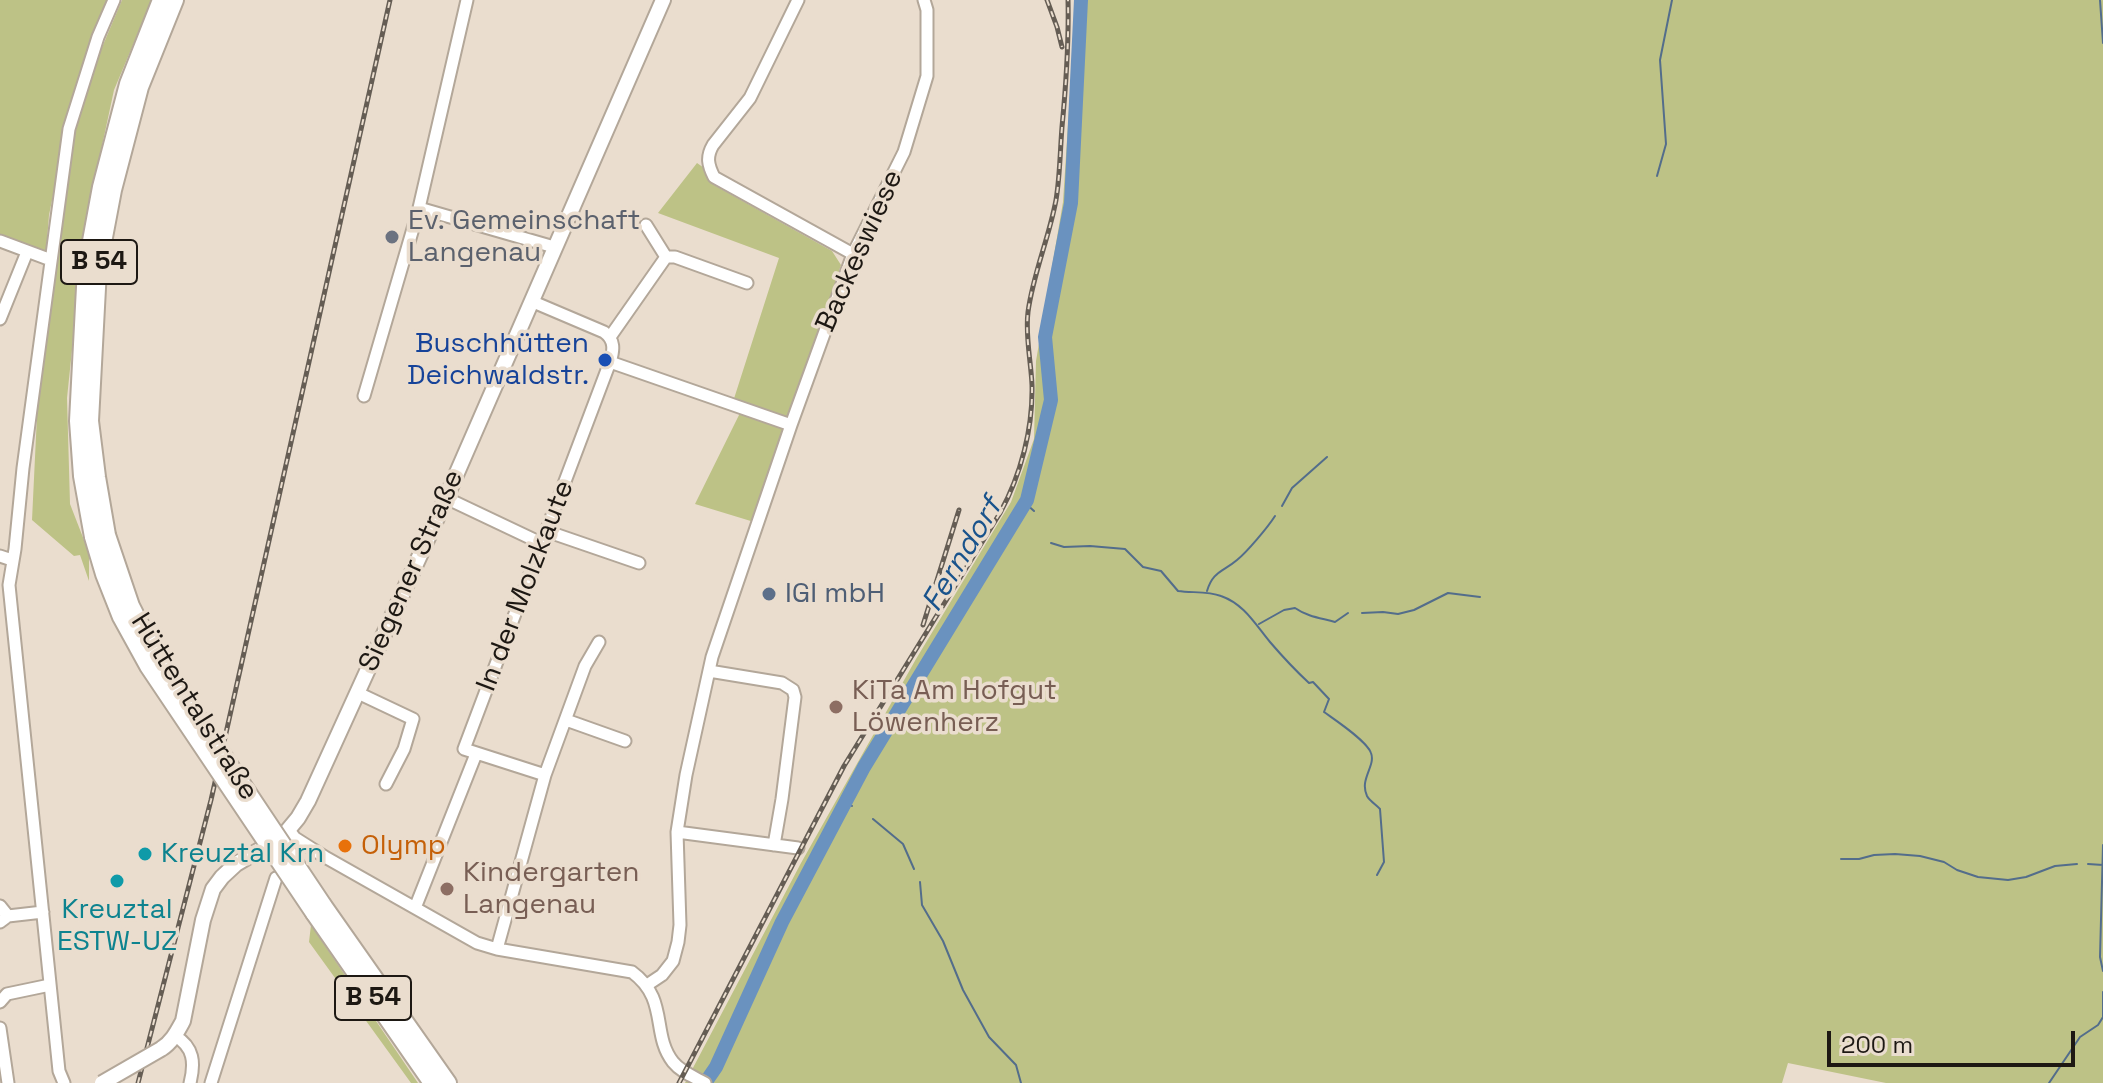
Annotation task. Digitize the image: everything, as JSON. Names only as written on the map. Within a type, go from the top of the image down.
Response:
[{"type":"highway","name":"Hüttentalstraße","points":[[100,536],[82,476],[78,421],[86,268],[101,187],[128,84],[161,0]]},
{"type":"highway","name":"Hüttentalstraße","points":[[175,0],[140,87],[113,190],[98,269],[90,421],[104,574],[121,617],[148,666],[318,909],[432,1083]]},
{"type":"highway","name":"Hüttentalstraße","points":[[318,909],[448,1083]]},
{"type":"main road","name":"Siegener Straße","points":[[102,1083],[161,1049],[175,1036],[183,1021],[203,920],[213,889],[236,864],[289,830],[308,801],[446,498],[663,0]]},
{"type":"street","points":[[64,1083],[59,1071],[9,585],[69,129],[98,37],[114,0]]},
{"type":"street","points":[[364,396],[419,208],[467,0]]},
{"type":"street","points":[[798,0],[750,98],[709,151],[708,164],[714,177],[853,254]]},
{"type":"street","name":"Backeswiese","points":[[647,985],[662,975],[673,961],[678,942],[677,832],[709,671],[791,425],[853,254],[904,152],[927,76],[927,10],[924,0]]},
{"type":"street","points":[[419,208],[554,247]]},
{"type":"street","points":[[646,225],[666,257]]},
{"type":"street","points":[[0,241],[51,260]]},
{"type":"street","points":[[0,319],[27,252]]},
{"type":"street","points":[[666,257],[675,257],[747,283]]},
{"type":"street","points":[[531,301],[610,337],[666,257]]},
{"type":"street","name":"In der Molzkaute","points":[[415,908],[476,754],[464,749],[610,362],[614,347],[610,337]]},
{"type":"street","points":[[610,362],[791,425]]},
{"type":"street","points":[[446,498],[544,538],[639,563]]},
{"type":"street","points":[[0,556],[12,560]]},
{"type":"street","points":[[497,949],[545,775],[585,666],[599,642]]},
{"type":"street","points":[[709,671],[782,683],[793,690],[795,697],[774,845]]},
{"type":"street","points":[[358,693],[413,719],[404,749],[386,784]]},
{"type":"street","points":[[566,720],[625,741]]},
{"type":"street","points":[[476,754],[545,775]]},
{"type":"street","points":[[289,830],[295,838],[325,857],[477,943],[632,972],[647,985],[656,1002],[664,1044],[674,1064],[705,1083]]},
{"type":"street","points":[[677,832],[798,848]]},
{"type":"street","points":[[211,1083],[276,878]]},
{"type":"street","points":[[0,906],[4,919],[43,912]]},
{"type":"street","points":[[0,1002],[7,994],[50,985]]},
{"type":"street","points":[[0,1028],[8,1083]]},
{"type":"street","points":[[175,1036],[189,1048],[193,1059],[190,1083]]},
{"type":"green space","points":[[0,0],[108,0],[73,97],[49,215],[46,253],[0,238]]},
{"type":"green space","points":[[122,0],[152,0],[114,90],[85,225],[67,398],[70,504],[89,553],[89,581],[80,555],[74,556],[32,520],[40,353],[64,181],[87,83]]},
{"type":"green space","points":[[1076,0],[2103,0],[2103,1083],[1886,1083],[1788,1063],[1782,1083],[685,1083],[801,863],[916,659],[1011,502],[1034,439],[1036,361],[1063,202]]},
{"type":"green space","points":[[697,163],[707,170],[714,185],[832,251],[841,265],[754,522],[695,504],[740,413],[731,408],[779,258],[658,213]]},
{"type":"green space","points":[[311,925],[418,1083],[411,1083],[309,942]]},
{"type":"waterway","name":"Ferndorf","points":[[705,1083],[716,1067],[782,922],[864,767],[1027,500],[1051,400],[1045,337],[1071,203],[1081,0]]},
{"type":"waterway","points":[[1657,176],[1666,144],[1660,60],[1672,0]]},
{"type":"waterway","points":[[2100,0],[2103,43]]},
{"type":"waterway","points":[[1282,506],[1292,488],[1327,457]]},
{"type":"waterway","points":[[1025,503],[1034,511]]},
{"type":"waterway","points":[[1207,591],[1215,576],[1241,556],[1275,516]]},
{"type":"waterway","points":[[1051,543],[1064,547],[1125,549],[1143,567],[1161,571],[1178,591],[1221,596],[1248,615],[1294,668],[1329,699],[1324,712],[1357,737],[1371,753],[1365,790],[1368,798],[1380,809],[1384,862],[1377,875]]},
{"type":"waterway","points":[[1362,613],[1398,614],[1414,610],[1448,593],[1480,597]]},
{"type":"waterway","points":[[1259,624],[1284,610],[1295,608],[1335,622],[1348,613]]},
{"type":"waterway","points":[[846,802],[852,806]]},
{"type":"waterway","points":[[873,819],[903,844],[914,869]]},
{"type":"waterway","points":[[2103,845],[2100,957],[2103,971]]},
{"type":"waterway","points":[[1841,859],[1895,854],[1920,856],[1944,862],[1978,877],[2008,880],[2055,866],[2077,864]]},
{"type":"waterway","points":[[2088,864],[2103,865]]},
{"type":"waterway","points":[[920,882],[922,905],[943,941],[963,990],[989,1037],[1016,1065],[1021,1083]]},
{"type":"waterway","points":[[2049,1083],[2080,1037],[2098,1025],[2103,1017],[2103,992]]},
{"type":"railway","points":[[138,1083],[211,800],[390,0]]},
{"type":"railway","points":[[1047,0],[1062,47]]},
{"type":"railway","points":[[679,1083],[844,766],[1000,513],[1014,483],[1028,434],[1032,401],[1028,312],[1056,200],[1067,64],[1068,0]]},
{"type":"railway","points":[[923,625],[959,510]]},
{"type":"place","name":"Ev. Gemeinschaft Langenau","points":[[392,237]]},
{"type":"place","name":"Buschhütten Deichwaldstr.","points":[[605,360]]},
{"type":"place","name":"IGI mbH","points":[[769,594]]},
{"type":"place","name":"KiTa Am Hofgut Löwenherz","points":[[836,707]]},
{"type":"place","name":"Olymp","points":[[345,846]]},
{"type":"place","name":"Kreuztal Krn","points":[[145,854]]},
{"type":"place","name":"Kreuztal ESTW-UZ","points":[[117,881]]},
{"type":"place","name":"Kindergarten Langenau","points":[[447,889]]}]
